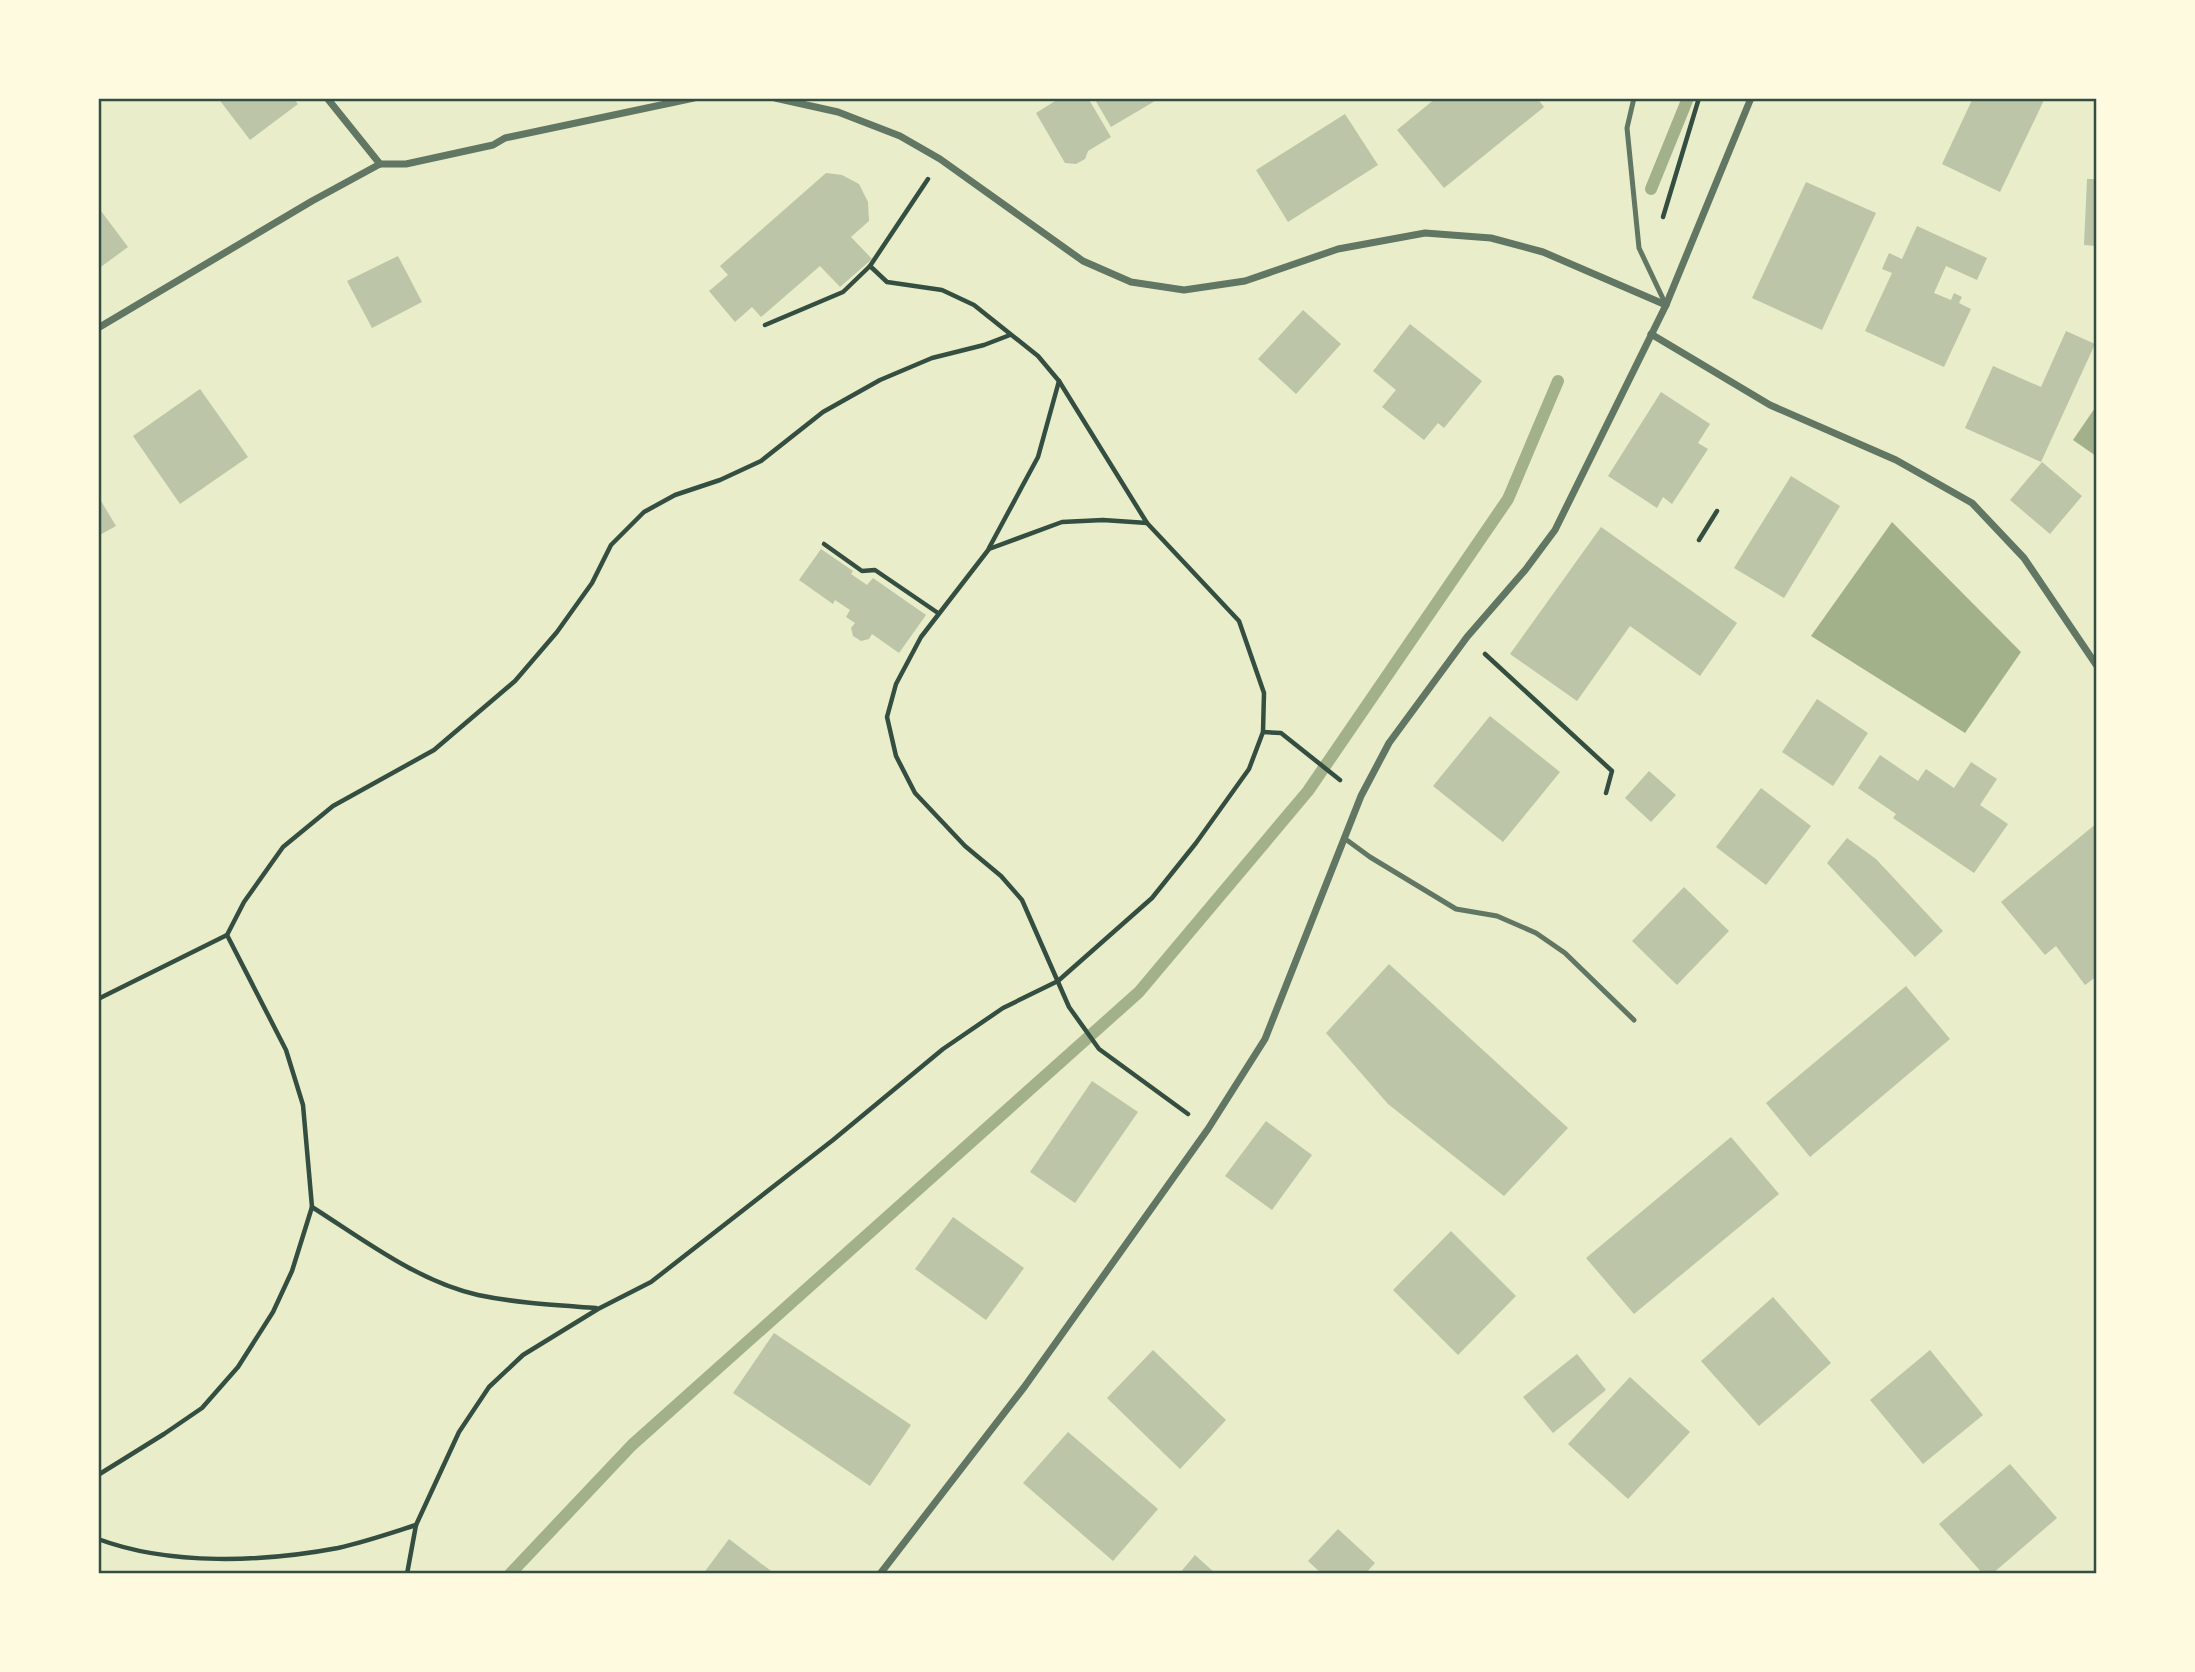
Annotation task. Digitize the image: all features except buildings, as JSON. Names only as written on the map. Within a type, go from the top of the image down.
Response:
[{"type":"street","points":[[327,98],[380,164]]},
{"type":"street","points":[[98,328],[312,201],[380,164],[406,164],[493,145],[505,138],[694,98]]},
{"type":"street","points":[[775,98],[838,111],[900,136],[940,159],[1083,261],[1131,282],[1184,290],[1245,281],[1338,249],[1425,233],[1491,238],[1543,252],[1666,305]]},
{"type":"street","points":[[880,1574],[1025,1386],[1208,1129],[1265,1039],[1361,796],[1389,743],[1466,637],[1526,569],[1555,530],[1666,305],[1751,98]]},
{"type":"street","points":[[1651,334],[1770,405],[1896,460],[1972,503],[2024,558],[2097,666]]},
{"type":"lane","points":[[1634,98],[1627,128],[1639,248],[1666,305]]},
{"type":"lane","points":[[1344,838],[1370,857],[1456,909],[1497,916],[1536,933],[1565,953],[1634,1020]]},
{"type":"path","points":[[1661,225],[1699,98]]},
{"type":"path","points":[[765,325],[843,292],[870,266],[923,186]]},
{"type":"path","points":[[407,1574],[416,1525],[459,1432],[489,1387],[523,1355],[598,1309],[651,1282],[833,1140],[943,1049],[1003,1008],[1058,981],[1152,898],[1196,843],[1249,769],[1263,732],[1264,693],[1239,621],[1147,523],[1059,381],[1038,356],[974,305],[942,290],[887,282],[870,266]]},
{"type":"path","points":[[98,999],[226,935],[244,902],[283,847],[334,806],[434,750],[515,681],[557,632],[592,583],[611,545],[644,512],[675,495],[720,480],[761,461],[822,412],[880,380],[932,358],[984,345],[1010,335]]},
{"type":"path","points":[[1059,381],[1038,457],[989,549],[921,637],[896,684],[887,717],[896,757],[915,793],[965,846],[1002,876],[1022,900],[1069,1007],[1099,1049],[1208,1129]]},
{"type":"path","points":[[1699,540],[1717,512]]},
{"type":"path","points":[[989,549],[1062,522],[1102,520],[1147,523]]},
{"type":"path","points":[[824,544],[862,571],[875,570],[938,613]]},
{"type":"path","points":[[1466,637],[1612,771],[1606,793]]},
{"type":"path","points":[[1263,732],[1281,733],[1340,781]]},
{"type":"path","points":[[98,1475],[202,1408],[238,1367],[273,1312],[292,1271],[312,1207],[303,1105],[286,1050],[226,935]]},
{"type":"path","points":[[312,1207],[390,1257],[432,1278],[477,1294],[598,1309]]},
{"type":"path","points":[[98,1539],[118,1547],[178,1557],[253,1557],[291,1555],[341,1547],[416,1525]]},
{"type":"shaded area","points":[[2097,405],[2097,454],[2096,456],[2073,440]]},
{"type":"shaded area","points":[[1892,522],[2021,652],[1965,733],[1811,636]]},
{"type":"waterway","points":[[1651,189],[1688,98]]},
{"type":"waterway","points":[[510,1574],[632,1445],[1139,992],[1308,791],[1508,499],[1558,381]]}]
